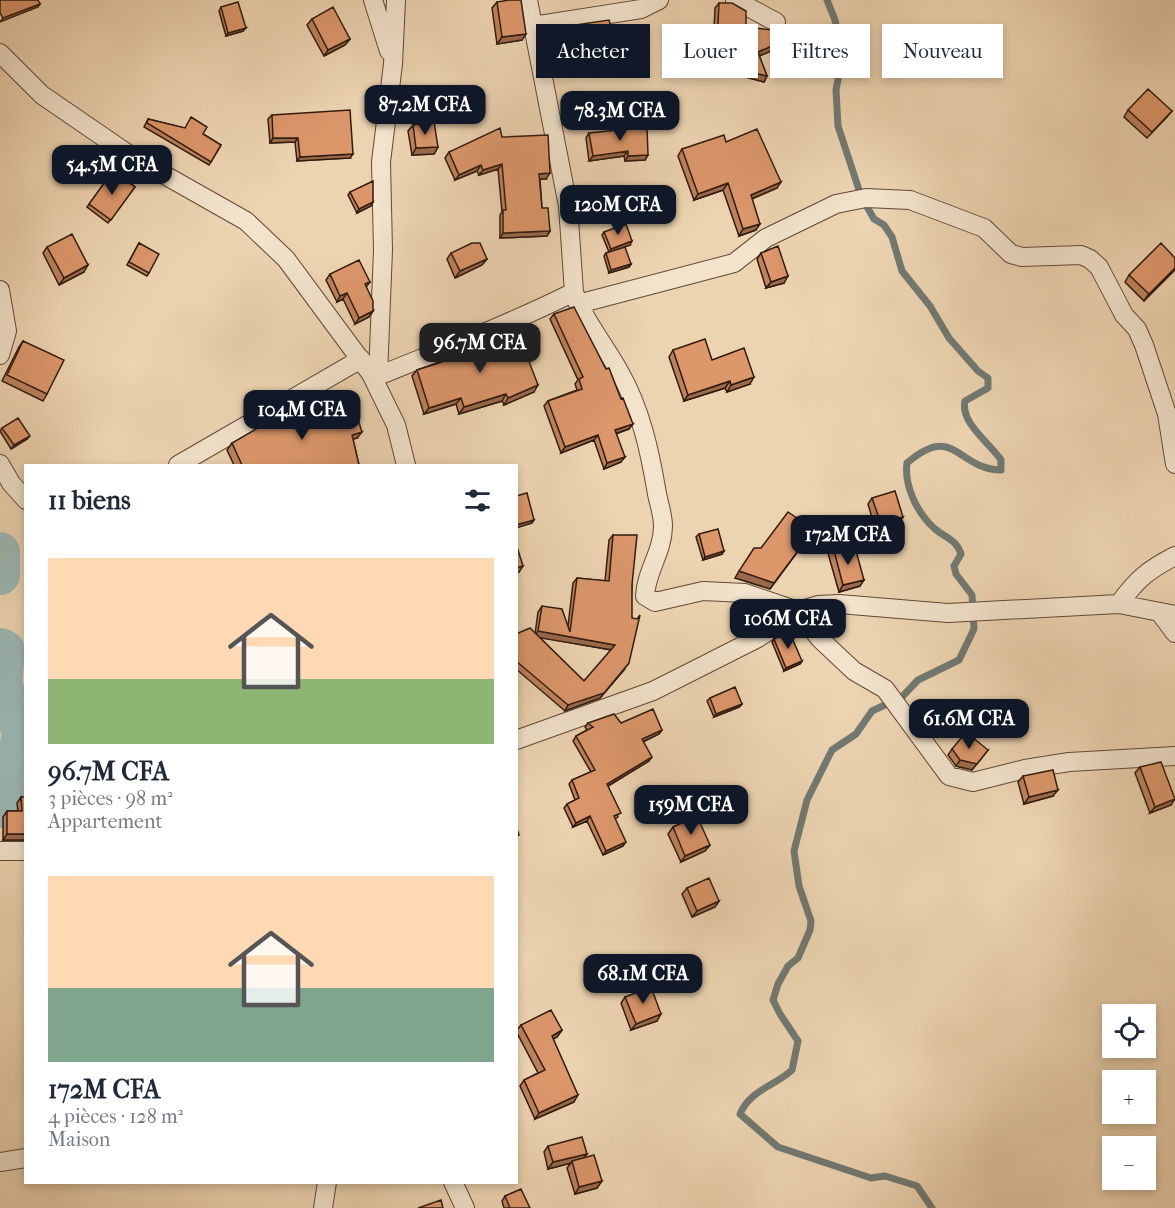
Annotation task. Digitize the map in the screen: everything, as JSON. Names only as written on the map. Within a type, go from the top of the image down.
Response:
[{"type":"street","points":[[373,0],[393,64]]},
{"type":"street","points":[[370,370],[382,250],[381,162],[393,64],[396,0]]},
{"type":"street","points":[[528,0],[568,206],[576,298],[593,333],[619,371],[638,411],[652,466],[663,525],[660,549],[645,581],[645,596],[655,602],[703,591],[745,593],[798,610],[820,639],[854,671],[885,689],[949,776],[973,782],[1025,769],[1069,762],[1175,756]]},
{"type":"street","points":[[533,26],[641,9],[659,0]]},
{"type":"street","points":[[735,0],[776,22]]},
{"type":"street","points":[[0,53],[42,95],[111,142],[246,221],[286,259],[370,370],[396,425],[406,464]]},
{"type":"street","points":[[180,464],[370,370],[576,298],[735,263],[766,238],[836,204],[866,198],[910,200],[984,228],[1011,254],[1022,257],[1081,255],[1090,259],[1099,267],[1124,315],[1137,329],[1144,345],[1167,414],[1175,464]]},
{"type":"street","points":[[0,290],[7,331],[0,355]]},
{"type":"street","points":[[0,464],[11,483],[24,498]]},
{"type":"street","points":[[1119,604],[1137,579],[1148,570],[1175,556]]},
{"type":"street","points":[[518,739],[653,691],[758,638],[798,610],[818,605],[839,604],[948,614],[1119,604],[1168,614],[1175,633]]},
{"type":"street","points":[[0,851],[24,851]]},
{"type":"street","points":[[0,1162],[24,1158]]},
{"type":"street","points":[[322,1208],[327,1184]]},
{"type":"street","points":[[454,1184],[465,1208]]},
{"type":"building","points":[[0,0],[38,0],[40,4],[3,18],[0,13]]},
{"type":"building","points":[[521,0],[526,34],[502,37],[497,2]]},
{"type":"building","points":[[238,2],[246,28],[228,33],[221,7]]},
{"type":"building","points":[[719,3],[732,3],[746,11],[746,24],[718,24]]},
{"type":"building","points":[[333,7],[350,39],[328,50],[312,19]]},
{"type":"building","points":[[609,20],[610,24],[582,24]]},
{"type":"building","points":[[758,28],[770,30],[770,47],[758,52]]},
{"type":"building","points":[[758,52],[767,76],[758,74]]},
{"type":"building","points":[[1148,89],[1172,111],[1152,132],[1128,110]]},
{"type":"building","points":[[350,110],[353,154],[300,157],[298,138],[273,138],[272,115]]},
{"type":"building","points":[[191,117],[207,127],[203,134],[221,145],[211,162],[147,123],[148,119],[185,128]]},
{"type":"building","points":[[434,122],[438,147],[416,148],[413,125]]},
{"type":"building","points":[[647,127],[648,155],[628,156],[628,151],[593,156],[589,133]]},
{"type":"building","points":[[500,128],[502,137],[548,135],[550,173],[539,174],[542,208],[548,208],[550,231],[503,233],[503,210],[506,210],[502,164],[483,170],[481,165],[459,175],[449,152]]},
{"type":"building","points":[[757,129],[781,182],[751,195],[760,224],[743,229],[728,183],[698,194],[682,149],[724,135],[726,142]]},
{"type":"building","points":[[113,171],[135,187],[111,220],[89,204]]},
{"type":"building","points":[[373,181],[373,202],[359,209],[350,192]]},
{"type":"building","points":[[626,224],[632,241],[611,249],[604,232]]},
{"type":"building","points":[[72,234],[88,265],[64,278],[47,247]]},
{"type":"building","points":[[139,243],[159,254],[149,273],[129,262]]},
{"type":"building","points":[[472,243],[480,243],[487,259],[460,271],[451,253]]},
{"type":"building","points":[[1161,243],[1175,258],[1175,268],[1149,294],[1129,275]]},
{"type":"building","points":[[778,246],[788,276],[771,282],[761,253]]},
{"type":"building","points":[[625,247],[631,264],[611,270],[606,253]]},
{"type":"building","points":[[359,260],[370,282],[365,284],[373,301],[373,311],[359,318],[347,293],[340,296],[330,274]]},
{"type":"building","points":[[574,307],[606,369],[609,368],[633,424],[615,430],[625,457],[607,463],[598,435],[565,447],[548,401],[582,389],[579,379],[583,377],[554,314]]},
{"type":"building","points":[[517,330],[538,385],[508,398],[506,394],[464,407],[461,398],[429,408],[417,370],[488,347],[487,344]]},
{"type":"building","points":[[705,339],[712,360],[744,348],[754,377],[731,385],[730,381],[688,395],[673,350]]},
{"type":"building","points":[[23,341],[64,360],[47,394],[7,375]]},
{"type":"building","points":[[299,404],[308,422],[354,407],[362,432],[352,435],[359,464],[242,464],[232,443]]},
{"type":"building","points":[[18,418],[30,436],[14,445],[2,428]]},
{"type":"building","points":[[895,491],[903,517],[881,524],[872,498]]},
{"type":"building","points":[[527,493],[534,520],[518,524],[518,495]]},
{"type":"building","points":[[788,512],[810,527],[810,535],[774,583],[739,571],[754,548],[761,548]]},
{"type":"building","points":[[718,529],[724,551],[705,557],[699,534]]},
{"type":"building","points":[[613,535],[637,535],[632,585],[632,618],[637,619],[640,615],[629,663],[604,693],[568,705],[518,663],[518,633],[530,628],[584,681],[615,645],[538,631],[542,606],[562,609],[570,632],[577,578],[609,581]]},
{"type":"building","points":[[832,543],[846,554],[856,551],[864,580],[843,585]]},
{"type":"building","points":[[518,550],[523,566],[518,567]]},
{"type":"building","points":[[789,631],[802,661],[786,668],[774,639]]},
{"type":"building","points":[[735,687],[742,704],[716,714],[710,698]]},
{"type":"building","points":[[653,709],[662,730],[642,739],[652,757],[607,784],[621,813],[614,816],[626,842],[606,851],[590,816],[576,823],[567,804],[579,798],[572,780],[595,770],[576,736],[593,727],[588,723],[614,714],[621,723]]},
{"type":"building","points":[[966,732],[988,750],[977,764],[960,760],[952,749]]},
{"type":"building","points":[[1161,762],[1175,799],[1155,807],[1140,767]]},
{"type":"building","points":[[1053,770],[1058,790],[1029,797],[1023,776]]},
{"type":"building","points":[[21,797],[24,797],[24,834],[7,834],[7,811],[22,811]]},
{"type":"building","points":[[697,816],[710,845],[685,856],[673,827]]},
{"type":"building","points":[[709,878],[719,901],[697,911],[687,888]]},
{"type":"building","points":[[651,987],[661,1014],[636,1024],[625,997]]},
{"type":"building","points":[[551,1010],[562,1030],[552,1036],[578,1095],[539,1113],[524,1080],[545,1070],[521,1025]]},
{"type":"building","points":[[582,1137],[587,1154],[553,1162],[548,1146]]},
{"type":"building","points":[[594,1155],[602,1181],[579,1187],[572,1161]]},
{"type":"building","points":[[521,1189],[530,1208],[510,1208],[505,1196]]},
{"type":"building","points":[[441,1200],[443,1208],[418,1208]]},
{"type":"waterway","points":[[827,0],[835,20],[842,58],[836,90],[838,126],[861,196],[874,219],[884,225],[892,237],[902,271],[930,306],[949,338],[978,371],[988,378],[988,388],[965,401],[965,409],[971,425],[1001,460],[1001,470],[986,468],[974,463],[946,447],[923,451],[907,463],[910,490],[917,507],[929,523],[954,542],[959,549],[961,554],[954,566],[956,574],[972,595],[974,629],[959,660],[918,680],[902,697],[872,711],[856,734],[832,750],[807,800],[794,851],[799,886],[811,921],[810,930],[798,958],[788,966],[778,984],[773,1000],[798,1041],[792,1070],[750,1099],[740,1114],[778,1147],[871,1178],[885,1176],[917,1186],[932,1208]]},
{"type":"waterway","points":[[0,552],[0,575]]},
{"type":"waterway","points":[[0,648],[5,650],[2,685],[23,734],[0,808]]}]
